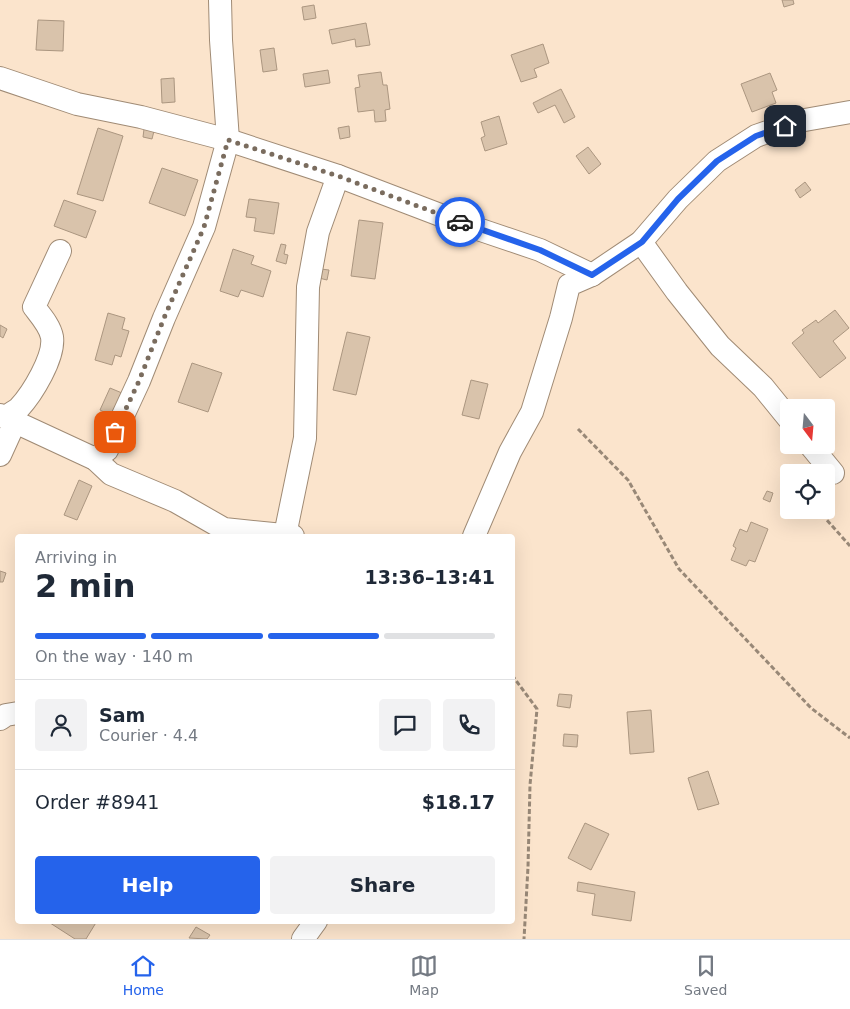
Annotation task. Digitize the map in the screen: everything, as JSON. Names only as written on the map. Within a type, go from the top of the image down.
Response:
[{"type":"street","points":[[94,459],[106,450],[139,381],[204,227],[228,140],[220,0]]},
{"type":"street","points":[[0,78],[77,104],[141,117],[228,140],[338,176],[469,226],[540,250],[592,275]]},
{"type":"street","points":[[475,534],[510,452],[532,412],[561,318],[569,284],[592,275],[642,242],[678,199],[717,161],[756,136],[799,121],[850,112]]},
{"type":"street","points":[[289,534],[305,438],[308,287],[318,232],[338,176]]},
{"type":"street","points":[[642,242],[676,292],[720,346],[763,388],[780,408]]},
{"type":"street","points":[[0,455],[7,418],[17,410],[33,388],[52,347],[50,332],[34,306],[60,251]]},
{"type":"street","points":[[7,418],[94,459],[111,474],[175,501],[223,533],[245,534]]},
{"type":"street","points":[[817,454],[826,464]]},
{"type":"street","points":[[0,719],[6,715],[15,714]]},
{"type":"street","points":[[303,939],[314,924]]},
{"type":"path","points":[[578,429],[628,480],[679,569],[811,708],[850,738]]},
{"type":"path","points":[[826,519],[850,546]]},
{"type":"path","points":[[515,679],[537,709],[530,785],[524,939]]},
{"type":"building","points":[[782,0],[793,0],[794,4],[784,7]]},
{"type":"building","points":[[314,5],[316,18],[304,20],[302,7]]},
{"type":"building","points":[[38,20],[64,21],[63,51],[36,50]]},
{"type":"building","points":[[366,23],[370,45],[356,47],[355,39],[332,44],[329,30]]},
{"type":"building","points":[[543,44],[549,63],[534,69],[537,77],[521,82],[511,55]]},
{"type":"building","points":[[274,48],[277,70],[263,72],[260,50]]},
{"type":"building","points":[[328,70],[330,83],[305,87],[303,74]]},
{"type":"building","points":[[381,72],[383,85],[387,85],[390,109],[385,110],[386,121],[375,122],[374,110],[358,112],[355,88],[360,87],[358,75]]},
{"type":"building","points":[[770,73],[777,90],[772,92],[776,103],[752,112],[741,84]]},
{"type":"building","points":[[174,78],[175,102],[162,103],[161,79]]},
{"type":"building","points":[[561,89],[575,117],[564,123],[555,105],[538,113],[533,103]]},
{"type":"building","points":[[499,116],[507,144],[485,151],[481,138],[485,136],[481,122]]},
{"type":"building","points":[[349,126],[350,137],[340,139],[338,128]]},
{"type":"building","points":[[98,128],[123,136],[103,201],[77,194]]},
{"type":"building","points":[[144,129],[154,131],[152,139],[143,137]]},
{"type":"building","points":[[588,147],[601,164],[589,174],[576,156]]},
{"type":"building","points":[[162,168],[198,180],[185,216],[149,203]]},
{"type":"building","points":[[805,182],[811,190],[800,198],[795,190]]},
{"type":"building","points":[[249,199],[279,203],[274,234],[254,231],[256,218],[246,217]]},
{"type":"building","points":[[64,200],[96,211],[86,238],[54,226]]},
{"type":"building","points":[[359,220],[383,223],[375,279],[351,276]]},
{"type":"building","points":[[281,244],[286,245],[284,254],[288,255],[286,264],[276,261]]},
{"type":"building","points":[[233,249],[254,256],[251,264],[271,271],[263,297],[241,290],[238,297],[220,291]]},
{"type":"building","points":[[321,269],[329,270],[327,280],[319,278]]},
{"type":"building","points":[[835,310],[849,328],[833,341],[846,358],[820,378],[792,343],[804,333],[802,330],[816,320],[818,323]]},
{"type":"building","points":[[108,313],[125,318],[122,329],[129,331],[121,357],[115,355],[112,365],[95,360]]},
{"type":"building","points":[[0,325],[7,329],[3,338],[0,336]]},
{"type":"building","points":[[347,332],[370,337],[356,395],[333,390]]},
{"type":"building","points":[[192,363],[222,373],[208,412],[178,402]]},
{"type":"building","points":[[471,380],[488,384],[479,419],[462,415]]},
{"type":"building","points":[[110,388],[122,393],[112,416],[100,410]]},
{"type":"building","points":[[79,480],[92,486],[77,520],[64,515]]},
{"type":"building","points":[[767,491],[773,493],[770,502],[763,499]]},
{"type":"building","points":[[751,522],[768,529],[755,562],[749,560],[746,566],[731,560],[736,548],[733,546],[740,529],[747,532]]},
{"type":"building","points":[[0,571],[6,573],[3,582],[0,582]]},
{"type":"building","points":[[559,694],[572,695],[570,708],[557,706]]},
{"type":"building","points":[[651,710],[654,752],[630,754],[627,712]]},
{"type":"building","points":[[564,734],[578,735],[577,747],[563,746]]},
{"type":"building","points":[[708,771],[719,804],[698,810],[688,778]]},
{"type":"building","points":[[585,823],[609,834],[591,870],[568,858]]},
{"type":"building","points":[[578,882],[635,892],[631,921],[592,915],[595,894],[577,891]]},
{"type":"building","points":[[52,924],[95,924],[86,939],[75,939]]},
{"type":"building","points":[[196,927],[210,935],[207,939],[189,938]]},
{"type":"way so far","points":[[115,432],[139,381],[204,227],[228,140],[338,176],[460,222]]},
{"type":"route","points":[[460,222],[540,250],[592,275],[642,242],[678,199],[717,161],[756,136],[785,126]]}]
